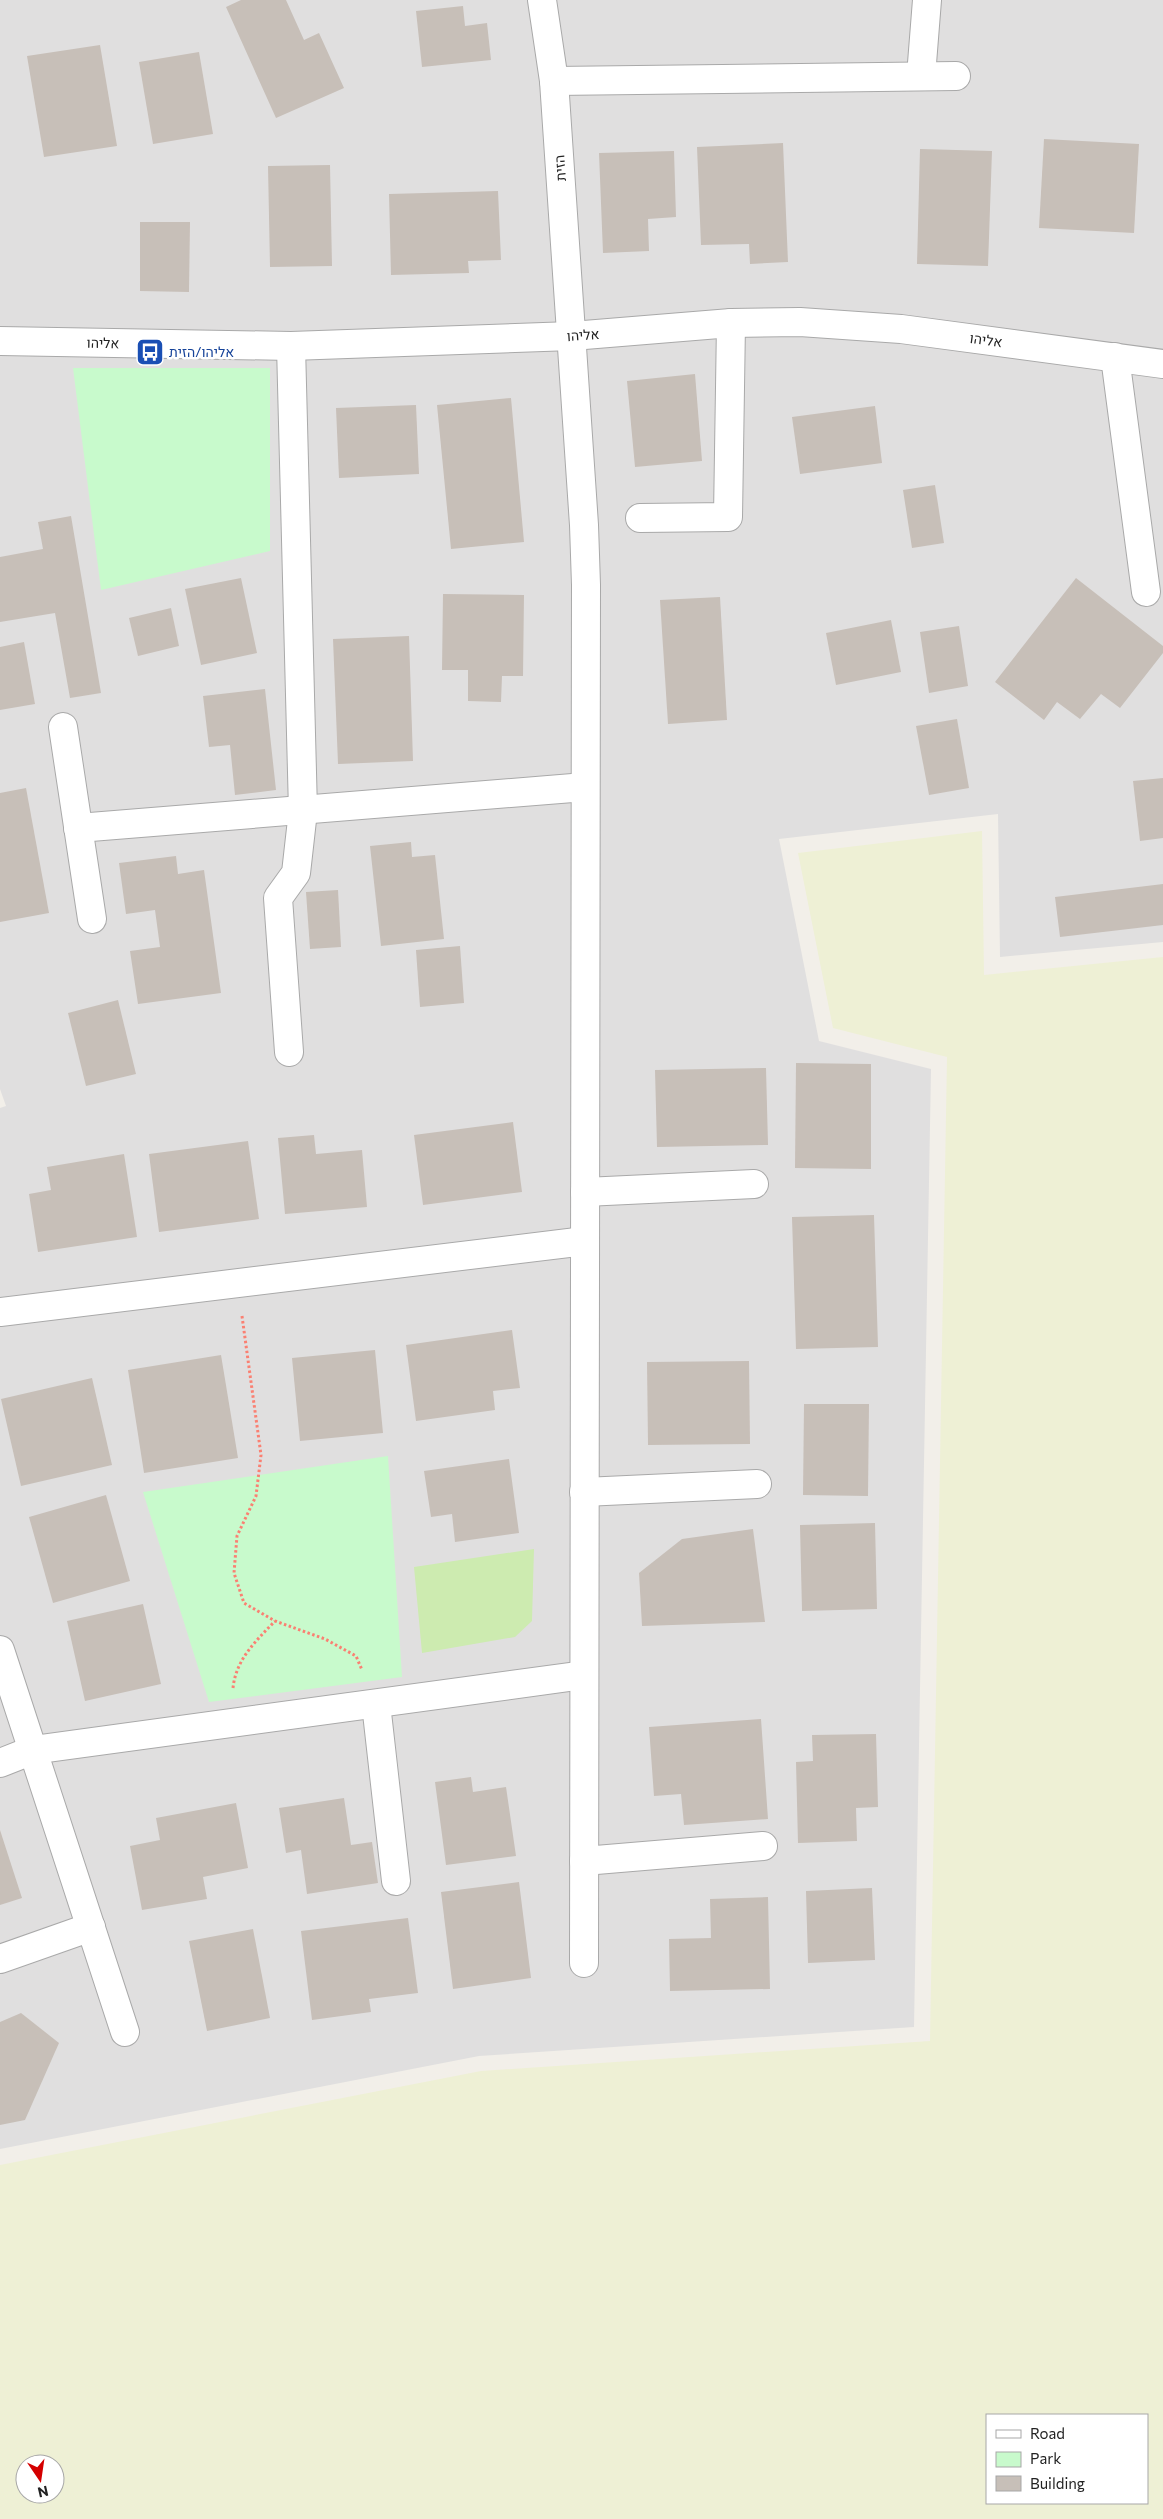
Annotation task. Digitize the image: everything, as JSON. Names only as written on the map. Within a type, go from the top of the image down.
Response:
[{"type":"street","name":"הזית","points":[[542,0],[554,81],[586,575],[584,1963]]},
{"type":"street","points":[[921,76],[927,0]]},
{"type":"street","points":[[554,81],[956,76]]},
{"type":"street","name":"אליהו","points":[[0,341],[291,346],[572,336],[731,323],[800,322],[901,329],[1163,364]]},
{"type":"street","points":[[640,518],[728,517],[731,323]]},
{"type":"street","points":[[289,1052],[278,898],[296,873],[303,811],[291,346]]},
{"type":"street","points":[[1115,357],[1146,592]]},
{"type":"street","points":[[63,727],[92,918]]},
{"type":"street","points":[[78,828],[585,787]]},
{"type":"street","points":[[585,1192],[754,1184]]},
{"type":"street","points":[[0,1312],[585,1241]]},
{"type":"street","points":[[584,1492],[757,1484]]},
{"type":"street","points":[[0,1650],[125,2032]]},
{"type":"street","points":[[0,1763],[33,1750],[584,1675]]},
{"type":"street","points":[[376,1704],[396,1882]]},
{"type":"street","points":[[584,1861],[763,1846]]},
{"type":"street","points":[[0,1959],[91,1927]]},
{"type":"path","points":[[238,1283],[261,1455],[256,1496],[237,1536],[234,1573],[244,1604],[275,1621],[325,1639],[356,1656],[376,1704]]},
{"type":"path","points":[[230,1724],[234,1678],[246,1651],[275,1621]]},
{"type":"shaded area","points":[[0,0],[1163,0],[1163,942],[1000,957],[998,814],[779,839],[819,1041],[931,1069],[914,2027],[479,2056],[0,2149],[0,1108],[6,1106],[0,1089]]},
{"type":"green space","points":[[73,368],[270,368],[270,551],[101,590]]},
{"type":"green space","points":[[982,831],[984,975],[1163,957],[1163,2519],[0,2519],[0,2165],[481,2071],[930,2041],[947,1057],[833,1028],[798,853]]},
{"type":"green space","points":[[388,1456],[402,1677],[209,1702],[143,1492]]},
{"type":"green space","points":[[534,1549],[532,1621],[515,1637],[422,1653],[414,1567]]},
{"type":"building","points":[[241,0],[286,0],[304,40],[319,33],[344,88],[276,118],[226,7]]},
{"type":"building","points":[[463,6],[465,26],[487,23],[491,60],[422,67],[416,11]]},
{"type":"building","points":[[100,45],[117,146],[44,157],[27,56]]},
{"type":"building","points":[[199,52],[213,134],[153,144],[139,62]]},
{"type":"building","points":[[1044,139],[1139,144],[1134,233],[1039,228]]},
{"type":"building","points":[[783,143],[788,262],[750,264],[749,244],[701,245],[697,147]]},
{"type":"building","points":[[920,149],[992,151],[988,266],[917,264]]},
{"type":"building","points":[[674,151],[676,217],[648,219],[649,251],[603,253],[599,153]]},
{"type":"building","points":[[330,165],[332,266],[270,267],[268,166]]},
{"type":"building","points":[[498,191],[501,260],[468,261],[469,273],[391,275],[389,194]]},
{"type":"building","points":[[140,222],[190,222],[189,292],[140,291]]},
{"type":"building","points":[[695,374],[702,461],[635,467],[627,381]]},
{"type":"building","points":[[511,398],[524,542],[451,549],[437,405]]},
{"type":"building","points":[[416,405],[419,474],[339,478],[336,408]]},
{"type":"building","points":[[875,406],[882,463],[800,474],[792,417]]},
{"type":"building","points":[[935,485],[944,543],[912,548],[903,490]]},
{"type":"building","points":[[71,516],[101,693],[70,698],[55,613],[0,622],[0,557],[43,549],[38,522]]},
{"type":"building","points":[[241,578],[257,653],[201,665],[185,589]]},
{"type":"building","points":[[1076,578],[1163,646],[1163,653],[1120,708],[1101,694],[1080,719],[1057,702],[1044,720],[995,682]]},
{"type":"building","points":[[443,594],[524,595],[523,676],[502,676],[501,702],[468,701],[468,670],[442,670]]},
{"type":"building","points":[[720,597],[727,720],[668,724],[660,600]]},
{"type":"building","points":[[171,608],[179,646],[138,656],[129,618]]},
{"type":"building","points":[[891,620],[901,672],[836,685],[826,633]]},
{"type":"building","points":[[959,626],[968,686],[929,693],[920,632]]},
{"type":"building","points":[[409,636],[413,761],[338,764],[333,639]]},
{"type":"building","points":[[24,642],[35,704],[0,710],[0,647]]},
{"type":"building","points":[[265,689],[276,790],[235,795],[230,745],[209,747],[203,696]]},
{"type":"building","points":[[957,719],[969,788],[929,795],[916,726]]},
{"type":"building","points":[[1163,778],[1163,838],[1140,841],[1133,781]]},
{"type":"building","points":[[26,788],[49,913],[0,922],[0,793]]},
{"type":"building","points":[[411,842],[412,857],[435,855],[444,939],[381,946],[370,846]]},
{"type":"building","points":[[176,856],[178,874],[204,870],[221,993],[138,1004],[130,951],[160,947],[155,910],[126,914],[119,863]]},
{"type":"building","points":[[1163,884],[1163,925],[1060,937],[1055,897]]},
{"type":"building","points":[[338,890],[341,947],[310,949],[306,892]]},
{"type":"building","points":[[460,946],[464,1003],[420,1007],[416,950]]},
{"type":"building","points":[[118,1000],[136,1074],[86,1086],[68,1013]]},
{"type":"building","points":[[796,1063],[871,1064],[871,1169],[795,1168]]},
{"type":"building","points":[[766,1068],[768,1145],[657,1147],[655,1070]]},
{"type":"building","points":[[513,1122],[522,1192],[423,1205],[414,1135]]},
{"type":"building","points":[[314,1135],[316,1154],[362,1150],[367,1207],[285,1214],[278,1138]]},
{"type":"building","points":[[248,1141],[259,1219],[159,1232],[149,1154]]},
{"type":"building","points":[[124,1154],[137,1237],[38,1252],[29,1194],[51,1190],[47,1167]]},
{"type":"building","points":[[874,1215],[878,1347],[796,1349],[792,1217]]},
{"type":"building","points":[[512,1330],[520,1388],[493,1391],[495,1410],[416,1421],[406,1345]]},
{"type":"building","points":[[375,1350],[383,1433],[300,1441],[292,1358]]},
{"type":"building","points":[[221,1355],[238,1458],[144,1473],[128,1370]]},
{"type":"building","points":[[749,1361],[750,1444],[648,1445],[647,1362]]},
{"type":"building","points":[[92,1378],[112,1465],[21,1486],[1,1399]]},
{"type":"building","points":[[804,1404],[869,1404],[868,1496],[803,1495]]},
{"type":"building","points":[[509,1459],[519,1533],[455,1542],[452,1514],[431,1517],[424,1471]]},
{"type":"building","points":[[106,1495],[130,1581],[53,1603],[29,1517]]},
{"type":"building","points":[[875,1523],[877,1609],[802,1611],[800,1525]]},
{"type":"building","points":[[753,1529],[765,1622],[642,1626],[639,1573],[682,1539]]},
{"type":"building","points":[[143,1604],[161,1684],[85,1701],[67,1621]]},
{"type":"building","points":[[761,1719],[768,1819],[684,1825],[681,1794],[654,1796],[649,1727]]},
{"type":"building","points":[[876,1734],[878,1807],[856,1808],[857,1841],[798,1843],[796,1762],[813,1761],[812,1735]]},
{"type":"building","points":[[471,1777],[473,1792],[506,1787],[516,1856],[446,1865],[435,1782]]},
{"type":"building","points":[[344,1798],[351,1845],[372,1842],[378,1883],[307,1894],[301,1850],[286,1853],[279,1808]]},
{"type":"building","points":[[236,1803],[248,1868],[203,1877],[207,1899],[142,1910],[130,1846],[160,1840],[156,1818]]},
{"type":"building","points":[[0,1830],[22,1898],[0,1905]]},
{"type":"building","points":[[519,1882],[531,1978],[453,1989],[441,1892]]},
{"type":"building","points":[[872,1888],[875,1960],[808,1963],[806,1891]]},
{"type":"building","points":[[768,1897],[770,1989],[670,1991],[669,1939],[711,1938],[710,1899]]},
{"type":"building","points":[[408,1918],[418,1993],[369,1999],[371,2012],[312,2020],[301,1931]]},
{"type":"building","points":[[253,1929],[270,2018],[207,2031],[189,1941]]},
{"type":"building","points":[[21,2013],[59,2043],[25,2120],[0,2125],[0,2022]]},
{"type":"place","name":"אליהו/הזית","points":[[150,352]]}]
